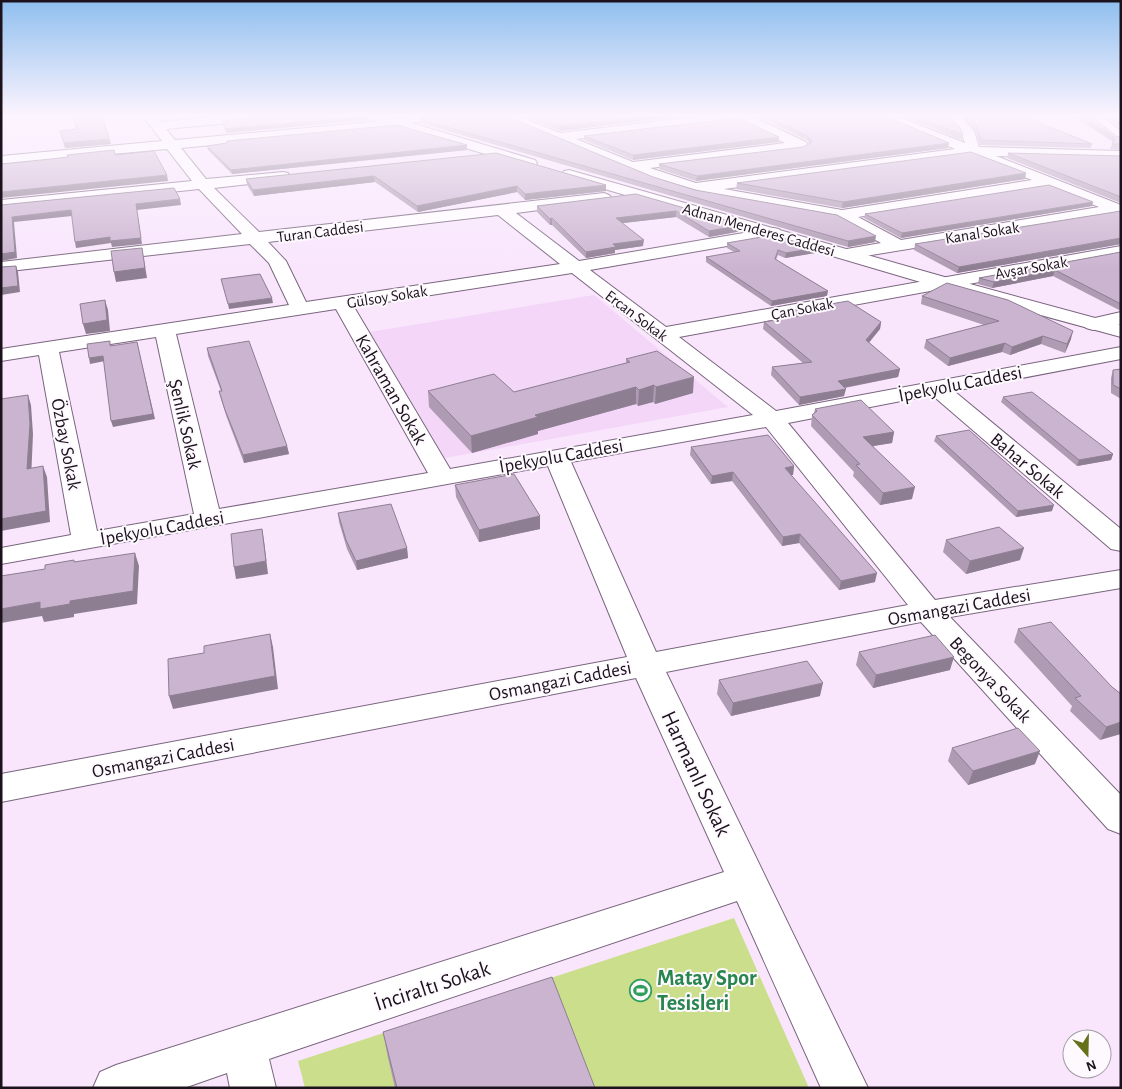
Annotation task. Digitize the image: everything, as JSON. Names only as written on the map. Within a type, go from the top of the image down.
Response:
[{"type":"street","points":[[188,166],[203,185],[278,261],[300,309]]},
{"type":"street","name":"Adnan Menderes Caddesi","points":[[540,166],[1121,332]]},
{"type":"street","points":[[628,166],[696,188],[842,214],[1052,182]]},
{"type":"street","points":[[631,167],[640,166]]},
{"type":"street","points":[[843,166],[848,168]]},
{"type":"street","points":[[696,188],[864,166]]},
{"type":"street","points":[[1011,166],[1089,197],[1120,206]]},
{"type":"street","points":[[1,205],[301,174]]},
{"type":"street","name":"Turan Caddesi","points":[[1,267],[638,194]]},
{"type":"street","name":"Kanal Sokak","points":[[847,254],[1120,206]]},
{"type":"street","name":"Ercan Sokak","points":[[502,210],[772,418]]},
{"type":"street","points":[[842,214],[899,246]]},
{"type":"street","name":"Gülsoy Sokak","points":[[1,355],[575,267],[773,233]]},
{"type":"street","name":"Avşar Sokak","points":[[941,282],[1121,251]]},
{"type":"street","name":"Çan Sokak","points":[[662,334],[941,282]]},
{"type":"street","name":"Kahraman Sokak","points":[[342,303],[442,476]]},
{"type":"street","points":[[1093,324],[1121,318]]},
{"type":"street","name":"Şenlik Sokak","points":[[165,330],[208,519]]},
{"type":"street","name":"Özbay Sokak","points":[[48,348],[86,540]]},
{"type":"street","name":"İpekyolu Caddesi","points":[[1,556],[772,418],[1121,353]]},
{"type":"street","name":"Bahar Sokak","points":[[936,387],[1121,543]]},
{"type":"street","name":"Begonya Sokak","points":[[772,418],[928,611],[1121,819]]},
{"type":"street","name":"Harmanlı Sokak","points":[[556,456],[646,664],[845,1088]]},
{"type":"street","name":"Osmangazi Caddesi","points":[[1,788],[928,611],[1121,579]]},
{"type":"street","name":"İnciraltı Sokak","points":[[116,1088],[248,1067],[748,881]]},
{"type":"shaded area","points":[[594,295],[728,407],[445,458],[370,332]]},
{"type":"green space","name":"Matay Spor Tesisleri","points":[[734,918],[809,1088],[305,1088],[298,1061]]},
{"type":"building","points":[[1,166],[162,166],[167,175],[1,192]]},
{"type":"building","points":[[227,166],[270,166],[231,170]]},
{"type":"building","points":[[373,166],[540,166],[606,185],[525,194],[517,186],[417,206],[374,176],[253,190],[246,179]]},
{"type":"building","points":[[584,166],[626,166],[653,177],[695,190],[837,215],[876,236],[848,241]]},
{"type":"building","points":[[665,166],[775,166],[697,176]]},
{"type":"building","points":[[867,166],[1007,166],[1026,173],[843,202],[737,183]]},
{"type":"building","points":[[1041,166],[1121,166],[1121,197]]},
{"type":"building","points":[[1049,185],[1093,202],[902,233],[865,214]]},
{"type":"building","points":[[174,188],[180,199],[136,204],[141,238],[110,241],[110,237],[75,242],[71,210],[12,217],[15,252],[1,254],[1,205]]},
{"type":"building","points":[[636,194],[743,225],[709,231],[676,211],[616,218],[644,240],[613,244],[616,247],[586,252],[552,218],[550,219],[537,206]]},
{"type":"building","points":[[1121,211],[1121,238],[959,267],[915,244]]},
{"type":"building","points":[[773,235],[816,248],[786,253],[778,250],[775,259],[828,291],[772,301],[706,257],[740,251],[727,243]]},
{"type":"building","points":[[142,248],[145,268],[114,272],[111,251]]},
{"type":"building","points":[[1121,252],[1121,304],[1055,270],[994,282],[979,278]]},
{"type":"building","points":[[16,266],[18,286],[1,288],[1,267]]},
{"type":"building","points":[[260,274],[272,298],[228,304],[221,279]]},
{"type":"building","points":[[947,283],[1008,300],[1073,331],[1067,344],[1043,336],[1012,347],[1005,343],[950,358],[926,340],[999,321],[922,296]]},
{"type":"building","points":[[105,300],[107,320],[83,324],[80,304]]},
{"type":"building","points":[[848,301],[881,322],[866,340],[900,369],[838,381],[846,389],[800,397],[772,367],[812,362],[764,322],[799,316],[791,311]]},
{"type":"building","points":[[110,341],[110,346],[137,342],[153,414],[111,421],[103,356],[89,358],[87,344]]},
{"type":"building","points":[[249,341],[287,446],[243,455],[225,410],[219,391],[222,391],[207,348]]},
{"type":"building","points":[[657,351],[694,377],[639,390],[636,387],[535,415],[538,417],[471,436],[428,391],[494,374],[514,392],[630,362],[626,359]]},
{"type":"building","points":[[1121,369],[1121,389],[1113,385],[1113,370]]},
{"type":"building","points":[[1032,392],[1113,454],[1079,460],[1003,397]]},
{"type":"building","points":[[28,395],[30,424],[27,469],[43,466],[46,511],[1,519],[1,399]]},
{"type":"building","points":[[861,400],[894,432],[863,437],[915,487],[883,493],[856,465],[860,464],[812,415],[817,411],[815,409]]},
{"type":"building","points":[[969,430],[1054,505],[1018,511],[936,436]]},
{"type":"building","points":[[768,435],[794,466],[785,468],[877,573],[841,581],[800,534],[783,537],[733,472],[712,476],[691,447]]},
{"type":"building","points":[[514,474],[540,516],[479,530],[455,485]]},
{"type":"building","points":[[391,504],[407,548],[356,561],[346,540],[338,513]]},
{"type":"building","points":[[999,527],[1024,548],[970,561],[946,540]]},
{"type":"building","points":[[262,529],[266,561],[234,567],[231,534]]},
{"type":"building","points":[[135,553],[133,591],[70,601],[70,604],[40,609],[40,602],[1,609],[1,576],[45,569],[45,565],[74,560],[74,562]]},
{"type":"building","points":[[1051,622],[1112,687],[1121,694],[1121,722],[1106,727],[1075,698],[1081,696],[1018,629]]},
{"type":"building","points":[[270,634],[275,676],[169,696],[168,659],[204,653],[204,646]]},
{"type":"building","points":[[935,635],[954,657],[876,675],[859,652]]},
{"type":"building","points":[[807,661],[823,683],[733,703],[719,680]]},
{"type":"building","points":[[1018,728],[1040,751],[973,771],[952,748]]},
{"type":"building","points":[[552,977],[595,1088],[397,1088],[383,1032]]},
{"type":"place","name":"Matay Spor Tesisleri","points":[[641,990]]}]
